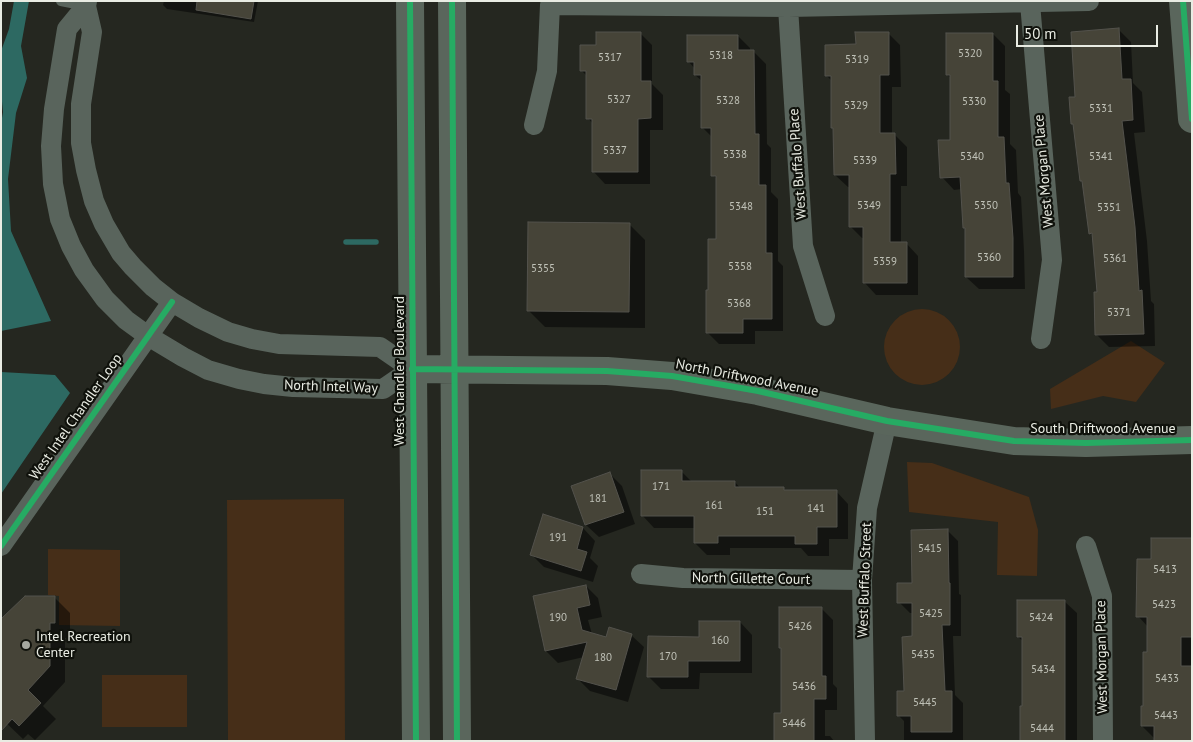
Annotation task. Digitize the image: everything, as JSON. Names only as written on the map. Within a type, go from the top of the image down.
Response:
[{"type":"main road","name":"West Chandler Boulevard","points":[[410,1],[416,741]]},
{"type":"main road","points":[[452,1],[457,741]]},
{"type":"main road","points":[[1183,1],[1192,119]]},
{"type":"main road","name":"North Driftwood Avenue","points":[[412,369],[606,371],[672,376],[758,391],[887,421],[1014,442]]},
{"type":"main road","name":"South Driftwood Avenue","points":[[1014,442],[1086,443],[1192,440]]},
{"type":"street","points":[[534,125],[548,71],[550,5],[788,7],[1089,1]]},
{"type":"street","name":"West Morgan Place","points":[[1030,3],[1052,260],[1041,339]]},
{"type":"street","points":[[87,4],[92,32],[81,104],[81,135],[86,170],[94,201],[104,224],[132,267],[172,302],[228,332],[279,344],[380,347],[412,369]]},
{"type":"street","points":[[87,4],[67,29],[50,146],[53,184],[60,219],[71,246],[84,270],[105,300],[126,320],[148,336]]},
{"type":"street","name":"West Buffalo Place","points":[[788,7],[803,246],[826,316]]},
{"type":"street","name":"West Intel Chandler Loop","points":[[1,546],[172,302]]},
{"type":"street","name":"North Intel Way","points":[[148,336],[183,358],[208,370],[239,380],[264,384],[293,387],[383,389],[412,369]]},
{"type":"street","name":"West Buffalo Street","points":[[866,741],[862,580],[868,508],[887,421]]},
{"type":"street","name":"West Morgan Place","points":[[1086,546],[1102,596],[1103,741]]},
{"type":"street","name":"North Gillette Court","points":[[641,574],[682,578],[862,580]]},
{"type":"lane","points":[[61,1],[87,4]]},
{"type":"shaded area","points":[[930,309],[943,315],[954,326],[960,339],[958,362],[943,379],[930,385],[914,385],[901,379],[886,362],[884,339],[890,326],[907,311]]},
{"type":"shaded area","points":[[1131,341],[1165,363],[1136,402],[1103,396],[1051,409],[1050,389]]},
{"type":"shaded area","points":[[907,462],[932,463],[1029,497],[1038,530],[1037,576],[997,575],[998,522],[909,512]]},
{"type":"shaded area","points":[[344,499],[345,741],[228,741],[227,500]]},
{"type":"shaded area","points":[[48,549],[120,550],[120,626],[59,625],[59,596],[48,595]]},
{"type":"shaded area","points":[[102,675],[187,675],[187,727],[102,727]]},
{"type":"water","points":[[14,1],[29,1],[21,46],[27,78],[16,113],[8,179],[11,231],[51,321],[1,331],[1,124],[3,112],[1,51],[9,29]]},
{"type":"water","points":[[1,372],[55,375],[70,393],[1,494]]},
{"type":"building","points":[[197,1],[254,1],[251,19],[196,10]]},
{"type":"building","points":[[1119,28],[1122,79],[1131,79],[1133,120],[1122,121],[1135,227],[1139,291],[1142,290],[1144,334],[1095,335],[1094,292],[1097,292],[1092,233],[1089,234],[1073,124],[1071,124],[1069,97],[1075,97],[1071,32]]},
{"type":"building","points":[[596,32],[641,32],[641,81],[651,81],[651,118],[638,119],[638,172],[592,172],[592,119],[586,119],[586,71],[580,71],[580,45],[596,45]]},
{"type":"building","points":[[855,32],[889,32],[889,75],[880,75],[880,133],[895,133],[896,174],[890,174],[890,242],[907,242],[907,283],[863,283],[863,227],[849,227],[849,175],[834,175],[833,128],[831,128],[831,76],[825,76],[825,45],[856,44]]},
{"type":"building","points":[[946,33],[993,33],[993,81],[998,81],[998,137],[1004,137],[1006,183],[1009,183],[1013,238],[1013,277],[965,277],[965,228],[963,228],[960,177],[940,178],[938,140],[950,140],[950,75],[946,75]]},
{"type":"building","points":[[687,35],[738,35],[738,50],[754,50],[755,134],[759,134],[759,185],[766,185],[766,253],[772,253],[772,319],[743,319],[743,333],[706,333],[708,239],[716,239],[716,176],[711,176],[711,128],[701,128],[701,75],[694,75],[694,62],[687,62]]},
{"type":"building","points":[[528,222],[630,223],[629,312],[527,311]]},
{"type":"building","points":[[641,470],[682,470],[682,481],[735,481],[735,487],[784,487],[784,490],[837,490],[837,527],[817,527],[817,544],[795,544],[795,536],[718,536],[718,543],[694,543],[694,516],[641,516]]},
{"type":"building","points":[[610,472],[624,512],[585,525],[571,486]]},
{"type":"building","points":[[543,514],[583,527],[577,549],[587,552],[581,571],[530,555]]},
{"type":"building","points":[[948,529],[950,625],[942,625],[945,691],[952,691],[952,732],[911,732],[911,716],[897,716],[897,691],[904,691],[902,637],[912,636],[912,603],[897,603],[897,583],[912,583],[911,530]]},
{"type":"building","points":[[1151,538],[1192,538],[1192,637],[1181,637],[1181,666],[1192,666],[1192,741],[1154,741],[1154,726],[1141,726],[1143,652],[1147,652],[1147,617],[1136,617],[1137,559],[1151,559]]},
{"type":"building","points":[[586,585],[590,605],[577,608],[582,630],[606,637],[609,627],[632,634],[616,690],[576,679],[587,642],[545,651],[533,596]]},
{"type":"building","name":"Intel Recreation Center","points":[[25,596],[55,596],[55,623],[50,623],[50,666],[28,690],[41,703],[19,726],[12,719],[1,731],[1,619]]},
{"type":"building","points":[[1017,600],[1065,600],[1065,741],[1020,741],[1022,637],[1017,637]]},
{"type":"building","points":[[779,607],[822,607],[822,676],[826,676],[826,699],[814,699],[814,741],[774,741],[774,713],[781,713]]},
{"type":"building","points":[[699,621],[740,621],[740,661],[688,661],[688,677],[647,677],[648,636],[699,637]]},
{"type":"waterway","points":[[346,242],[376,242]]},
{"type":"cycle path","points":[[410,1],[416,741]]},
{"type":"cycle path","points":[[452,1],[457,741]]},
{"type":"cycle path","points":[[1183,1],[1192,119]]},
{"type":"cycle path","points":[[1,546],[172,302]]},
{"type":"cycle path","points":[[412,369],[607,371],[672,376],[758,391],[887,421],[1014,441],[1086,443],[1192,440]]},
{"type":"place","name":"Intel Recreation Center","points":[[26,645]]}]
